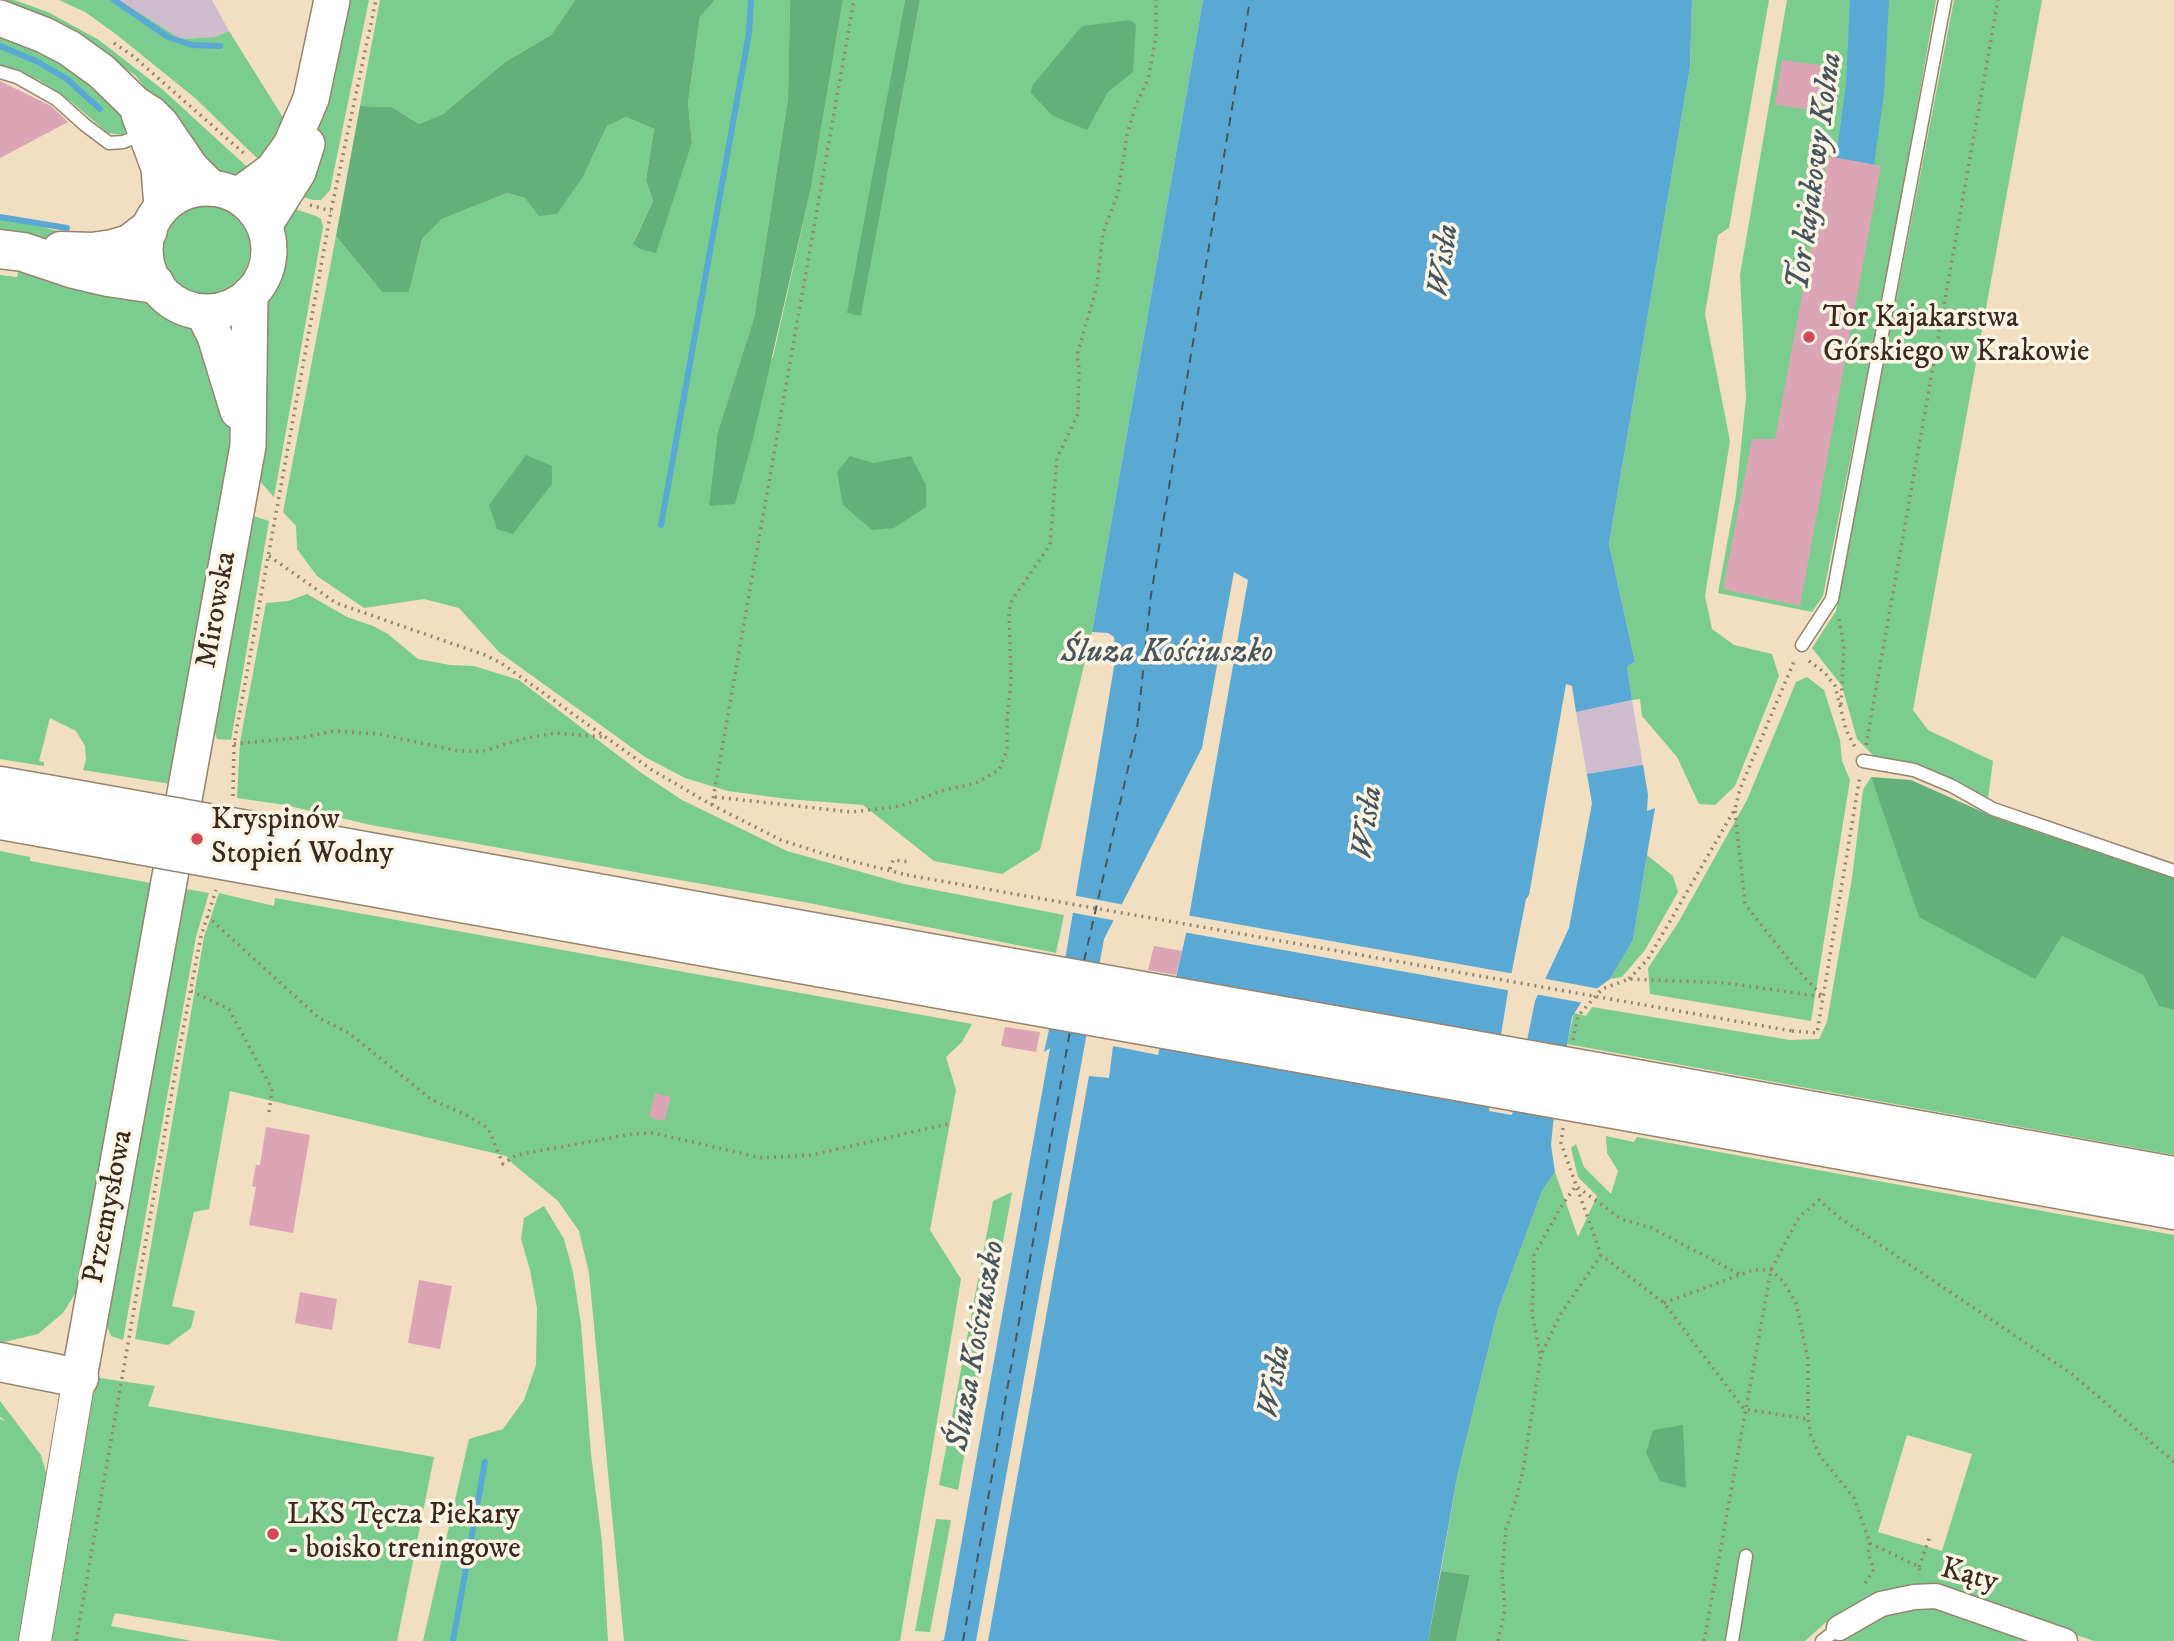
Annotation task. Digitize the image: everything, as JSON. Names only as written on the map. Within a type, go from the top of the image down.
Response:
[{"type":"highway","points":[[12,251],[113,250],[130,244],[155,218]]},
{"type":"highway","points":[[12,251],[74,269],[155,284]]},
{"type":"highway","points":[[0,786],[43,811],[1639,1096],[2174,1176]]},
{"type":"highway","points":[[0,820],[43,811]]},
{"type":"highway","points":[[1639,1096],[2174,1210]]},
{"type":"highway","points":[[0,1362],[79,1378]]},
{"type":"main road","points":[[264,226],[303,162],[308,140],[308,109],[332,0]]},
{"type":"main road","points":[[0,18],[18,23],[69,48],[101,71],[140,118],[159,168],[155,218],[144,252],[149,274],[155,284],[176,304],[203,312],[236,304],[250,294],[264,274],[267,262],[268,238],[258,214],[191,168],[151,114],[140,118]]},
{"type":"main road","points":[[155,218],[184,192],[224,192],[268,174],[291,145],[308,109]]},
{"type":"main road","name":"Mirowska","points":[[188,774],[248,446],[250,294]]},
{"type":"main road","name":"Mirowska","points":[[203,312],[215,336],[248,446]]},
{"type":"main road","name":"Przemysłowa","points":[[79,1378],[188,774]]},
{"type":"street","name":"Przemysłowa","points":[[35,1641],[79,1378]]},
{"type":"street","name":"Kąty","points":[[1831,1634],[1881,1604],[1936,1596],[2065,1641]]},
{"type":"lane","points":[[1800,649],[1832,599],[1945,0]]},
{"type":"lane","points":[[0,72],[17,77],[56,99],[109,143],[123,142],[140,118]]},
{"type":"lane","points":[[1863,761],[1914,770],[1952,786],[1993,809],[2174,871]]},
{"type":"lane","points":[[1732,1641],[1745,1556]]},
{"type":"path","points":[[233,801],[234,744],[331,211],[376,0]]},
{"type":"path","points":[[712,805],[854,0]]},
{"type":"path","points":[[715,797],[852,812],[901,806],[942,791],[976,783],[999,770],[1007,750],[1012,680],[1009,611],[1012,600],[1050,545],[1057,458],[1078,414],[1077,355],[1097,286],[1103,233],[1118,193],[1127,135],[1135,107],[1148,79],[1156,37],[1156,0]]},
{"type":"path","points":[[269,556],[336,603],[485,655],[517,672],[652,770],[712,805],[781,839],[824,854],[907,875],[1792,1031],[1817,1033],[1998,0]]},
{"type":"path","points":[[164,82],[251,161]]},
{"type":"path","points":[[1832,599],[1844,647],[1841,708]]},
{"type":"path","points":[[1629,979],[1648,960],[1735,809],[1740,789],[1800,649],[1835,686],[1846,730],[1863,761]]},
{"type":"path","points":[[234,744],[334,731],[379,734],[458,751],[483,751],[555,733],[607,737]]},
{"type":"path","points":[[1735,809],[1745,904],[1792,964],[1823,997]]},
{"type":"path","points":[[890,869],[893,860],[910,862]]},
{"type":"path","points":[[76,1641],[191,991],[207,916],[218,882]]},
{"type":"path","points":[[207,916],[319,1018],[349,1033],[432,1100],[488,1128],[503,1164],[516,1155],[632,1134],[653,1133],[664,1133],[701,1145],[762,1158],[812,1156],[952,1123]]},
{"type":"path","points":[[1578,1016],[1602,989],[1629,979],[1727,983],[1823,997]]},
{"type":"path","points":[[191,991],[229,1009],[272,1089],[268,1112]]},
{"type":"path","points":[[1561,1143],[1601,1255],[1664,1303],[1744,1409],[1808,1419]]},
{"type":"path","points":[[1576,1186],[1621,1219],[1652,1228],[1741,1275]]},
{"type":"path","points":[[1541,1355],[1532,1314],[1534,1255],[1576,1186]]},
{"type":"path","points":[[1704,1641],[1771,1270],[1799,1217],[1819,1200],[1840,1218],[2072,1374],[2174,1462]]},
{"type":"path","points":[[1498,1641],[1505,1609],[1502,1572],[1506,1529],[1516,1500],[1527,1451],[1541,1355],[1560,1315],[1601,1255]]},
{"type":"path","points":[[1664,1303],[1753,1270],[1771,1270],[1783,1281],[1797,1303],[1808,1359],[1808,1419],[1811,1435],[1820,1456],[1854,1498],[1870,1543],[1868,1553],[1874,1569],[1831,1634]]},
{"type":"path","points":[[1925,1597],[1919,1567],[1930,1536]]},
{"type":"path","points":[[1870,1543],[1919,1567]]},
{"type":"shaded area","points":[[119,0],[212,0],[229,31],[215,37],[181,39]]},
{"type":"shaded area","points":[[1632,700],[1648,795],[1592,803],[1576,712]]},
{"type":"green space","points":[[0,0],[14,0],[48,12],[99,40],[162,89],[256,175],[236,182],[215,178],[136,76],[62,23]]},
{"type":"green space","points":[[59,0],[119,0],[181,39],[215,37],[229,31],[289,127],[261,162],[195,98],[117,35],[85,12]]},
{"type":"green space","points":[[346,0],[369,0],[330,190],[321,200],[313,200],[302,197]]},
{"type":"green space","points":[[380,0],[575,0],[551,35],[505,62],[443,114],[419,124],[392,107],[360,106]]},
{"type":"green space","points":[[575,0],[715,0],[700,17],[688,103],[692,142],[656,253],[640,249],[633,244],[653,201],[646,180],[654,129],[626,117],[607,126],[584,175],[557,214],[539,216],[525,198],[507,193],[442,219],[422,239],[409,292],[382,292],[336,236],[360,106],[392,107],[419,124],[443,114],[505,62],[551,35]]},
{"type":"green space","points":[[715,0],[790,0],[788,98],[754,318],[718,431],[773,357],[811,188],[843,0],[905,0],[848,313],[861,315],[920,0],[1203,0],[1092,632],[1040,850],[1002,874],[934,861],[863,805],[728,791],[685,778],[645,757],[499,652],[459,608],[424,599],[364,608],[317,576],[297,549],[296,526],[283,512],[336,236],[382,292],[409,292],[422,239],[442,219],[507,193],[525,198],[584,175],[607,126],[626,117],[654,129],[646,180],[653,201],[633,243],[692,142],[688,103],[700,17]]},
{"type":"green space","points":[[790,0],[843,0],[811,188],[752,443],[735,504],[709,506],[718,431],[754,318],[788,98]]},
{"type":"green space","points":[[905,0],[920,0],[861,316],[847,313]]},
{"type":"green space","points":[[1692,0],[1769,0],[1729,228],[1718,235],[1705,314],[1730,441],[1705,596],[1712,629],[1734,645],[1772,654],[1779,676],[1735,786],[1715,805],[1699,804],[1677,757],[1642,716],[1640,699],[1632,700],[1627,666],[1635,662],[1609,544],[1690,67]]},
{"type":"green space","name":"Tor Kajakarstwa Górskiego w Krakowie","points":[[1787,0],[1936,0],[1894,238],[1823,596],[1812,612],[1718,593],[1736,495],[1746,398],[1740,275]]},
{"type":"green space","points":[[1954,0],[2042,0],[1913,710],[1928,730],[1993,761],[1987,806],[1876,758],[1857,739],[1842,686],[1812,648],[1836,611]]},
{"type":"green space","points":[[1130,20],[1136,25],[1133,72],[1108,92],[1087,130],[1053,116],[1031,93],[1032,86],[1082,26]]},
{"type":"green space","points":[[0,35],[9,36],[77,71],[129,119],[124,135],[108,133],[70,101],[39,80],[0,65]]},
{"type":"green space","points":[[205,205],[230,213],[242,225],[250,250],[242,275],[230,287],[205,295],[180,287],[168,275],[160,250],[168,225],[180,213]]},
{"type":"green space","points":[[292,208],[321,219],[323,227],[274,497],[255,476],[259,301],[269,287],[275,270],[277,234]]},
{"type":"green space","points":[[0,216],[92,240],[0,237]]},
{"type":"green space","points":[[21,262],[142,292],[152,303],[170,315],[196,326],[232,416],[234,452],[171,784],[83,770],[86,760],[85,746],[76,731],[50,718],[39,761],[44,762],[44,766],[0,759],[0,275],[17,277]]},
{"type":"green space","points":[[526,455],[552,466],[552,484],[513,534],[497,529],[489,505]]},
{"type":"green space","points":[[850,456],[873,463],[911,456],[926,485],[926,507],[894,528],[872,530],[843,505],[837,472]]},
{"type":"green space","points":[[247,514],[269,521],[231,740],[217,739],[211,721]]},
{"type":"green space","points":[[307,594],[347,617],[388,634],[418,659],[474,666],[519,680],[640,772],[682,800],[787,851],[904,884],[1064,915],[1056,953],[809,903],[371,825],[285,805],[237,798],[240,742],[266,603],[288,601]]},
{"type":"green space","points":[[1807,677],[1824,690],[1840,740],[1842,761],[1850,780],[1811,1021],[1650,994],[1648,968],[1678,923],[1747,800],[1796,682]]},
{"type":"green space","points":[[1871,777],[1920,917],[2062,936],[2143,975],[2159,1006],[2174,1010],[2174,1155],[1567,1044],[1574,1013],[1586,1016],[1592,1007],[1790,1040],[1819,1039],[1827,1022],[1852,878],[1863,790]]},
{"type":"green space","points":[[1871,777],[1911,780],[1994,817],[2174,878],[2174,1010],[2159,1006],[2143,975],[2062,936],[2035,979],[1919,917]]},
{"type":"green space","points":[[0,851],[30,857],[30,861],[151,883],[80,1286],[63,1313],[38,1334],[4,1342],[0,1342]]},
{"type":"green space","points":[[1647,855],[1673,876],[1678,892],[1645,950],[1622,977],[1610,979],[1633,940]]},
{"type":"green space","points":[[181,888],[209,893],[196,937],[123,1340],[111,1336],[104,1319]]},
{"type":"green space","points":[[219,893],[274,906],[275,898],[972,1024],[962,1042],[946,1057],[956,1090],[930,1230],[961,1279],[900,1641],[624,1641],[589,1273],[579,1231],[558,1201],[506,1156],[230,1091],[209,1209],[194,1212],[172,1306],[195,1311],[191,1328],[168,1345],[135,1339],[204,937]]},
{"type":"green space","points":[[1606,1136],[1634,1142],[1637,1137],[2174,1235],[2174,1641],[2094,1641],[1931,1586],[1881,1595],[1825,1623],[1805,1641],[1456,1641],[1470,1575],[1441,1571],[1458,1472],[1498,1310],[1542,1191],[1555,1172],[1578,1237],[1597,1196],[1578,1177],[1571,1148],[1576,1144],[1584,1167],[1611,1194],[1618,1171],[1607,1153]],"holes":[[[1907,1435],[1972,1454],[1942,1551],[1878,1532]]]},
{"type":"green space","points":[[1012,1192],[958,1490],[939,1485],[993,1201]]},
{"type":"green space","points":[[544,1206],[564,1239],[573,1272],[581,1324],[591,1454],[602,1542],[608,1641],[423,1641],[469,1439],[503,1429],[524,1400],[536,1365],[537,1308],[521,1239],[524,1218]]},
{"type":"green space","name":"LKS Tęcza Piekary - boisko treningowe","points":[[93,1377],[155,1386],[148,1406],[434,1457],[397,1641],[281,1641],[115,1613],[111,1626],[192,1641],[46,1641]]},
{"type":"green space","points":[[0,1401],[41,1455],[48,1480],[20,1641],[0,1641],[0,1419],[6,1421],[0,1417]]},
{"type":"green space","points":[[1683,1425],[1686,1488],[1660,1481],[1646,1453],[1653,1430]]},
{"type":"green space","points":[[936,1519],[951,1520],[930,1632],[915,1631]]},
{"type":"green space","points":[[1441,1571],[1470,1575],[1456,1641],[1428,1641]]},
{"type":"green space","points":[[1937,1608],[2031,1641],[1838,1641],[1887,1611]]},
{"type":"water","points":[[1203,0],[1692,0],[1690,67],[1609,544],[1635,662],[1627,666],[1632,700],[1576,712],[1572,686],[1566,684],[1529,895],[1508,991],[1489,1111],[1512,1115],[1535,1001],[1569,928],[1592,803],[1587,774],[1643,765],[1648,795],[1647,811],[1655,808],[1633,940],[1610,979],[1584,998],[1572,1017],[1553,1124],[1551,1145],[1555,1172],[1542,1191],[1498,1310],[1458,1472],[1428,1641],[988,1641],[1089,1076],[1109,1078],[1113,1046],[1158,1055],[1186,934],[1248,580],[1234,572],[1202,748],[1104,939],[976,1641],[940,1641],[944,1640],[1050,1048],[1044,1052],[1066,954],[1116,655],[1114,637],[1108,633],[1092,632]]},
{"type":"water","points":[[1850,0],[1889,0],[1884,94],[1869,201],[1789,602],[1778,452],[1832,187],[1846,84]]},
{"type":"pier","points":[[1072,895],[1125,905],[1117,921],[1069,912]]},
{"type":"pier","points":[[1186,915],[1515,974],[1512,991],[1183,932]]},
{"type":"pier","points":[[1541,978],[1600,989],[1584,1003],[1534,994]]},
{"type":"building","points":[[1782,60],[1827,66],[1821,111],[1775,105]]},
{"type":"building","points":[[0,81],[51,106],[68,122],[0,158]]},
{"type":"building","points":[[1828,156],[1881,166],[1800,606],[1723,589],[1752,439],[1775,439]]},
{"type":"building","points":[[1154,946],[1182,951],[1176,975],[1148,970]]},
{"type":"building","points":[[1005,1027],[1040,1032],[1036,1052],[1001,1046]]},
{"type":"building","points":[[655,1093],[671,1097],[664,1121],[649,1117]]},
{"type":"building","points":[[266,1127],[310,1135],[293,1233],[249,1225],[256,1187],[252,1186],[256,1165],[260,1165]]},
{"type":"building","points":[[419,1280],[452,1286],[440,1349],[408,1343]]},
{"type":"building","points":[[300,1292],[337,1299],[332,1330],[295,1323]]},
{"type":"waterway","points":[[114,0],[168,37],[192,45],[220,46]]},
{"type":"waterway","points":[[661,525],[749,33],[751,0]]},
{"type":"waterway","points":[[0,46],[36,61],[67,79],[100,109]]},
{"type":"waterway","points":[[0,217],[67,228]]},
{"type":"waterway","points":[[453,1641],[485,1462]]},
{"type":"ferry route","points":[[1084,961],[1137,729],[1151,595],[1250,0]]},
{"type":"ferry route","points":[[963,1641],[1070,1031]]},
{"type":"place","name":"Tor Kajakarstwa Górskiego w Krakowie","points":[[1809,337]]},
{"type":"place","name":"Kryspinów Stopień Wodny","points":[[197,839]]},
{"type":"place","name":"LKS Tęcza Piekary - boisko treningowe","points":[[273,1534]]},
{"type":"water label","name":"Tor kajakowy Kolna","points":[[1817,172]]},
{"type":"water label","name":"Wisła","points":[[1445,261]]},
{"type":"water label","name":"Śluza Kościuszko","points":[[1167,654]]},
{"type":"water label","name":"Wisła","points":[[1369,823]]},
{"type":"water label","name":"Śluza Kościuszko","points":[[978,1346]]},
{"type":"water label","name":"Wisła","points":[[1276,1382]]}]
